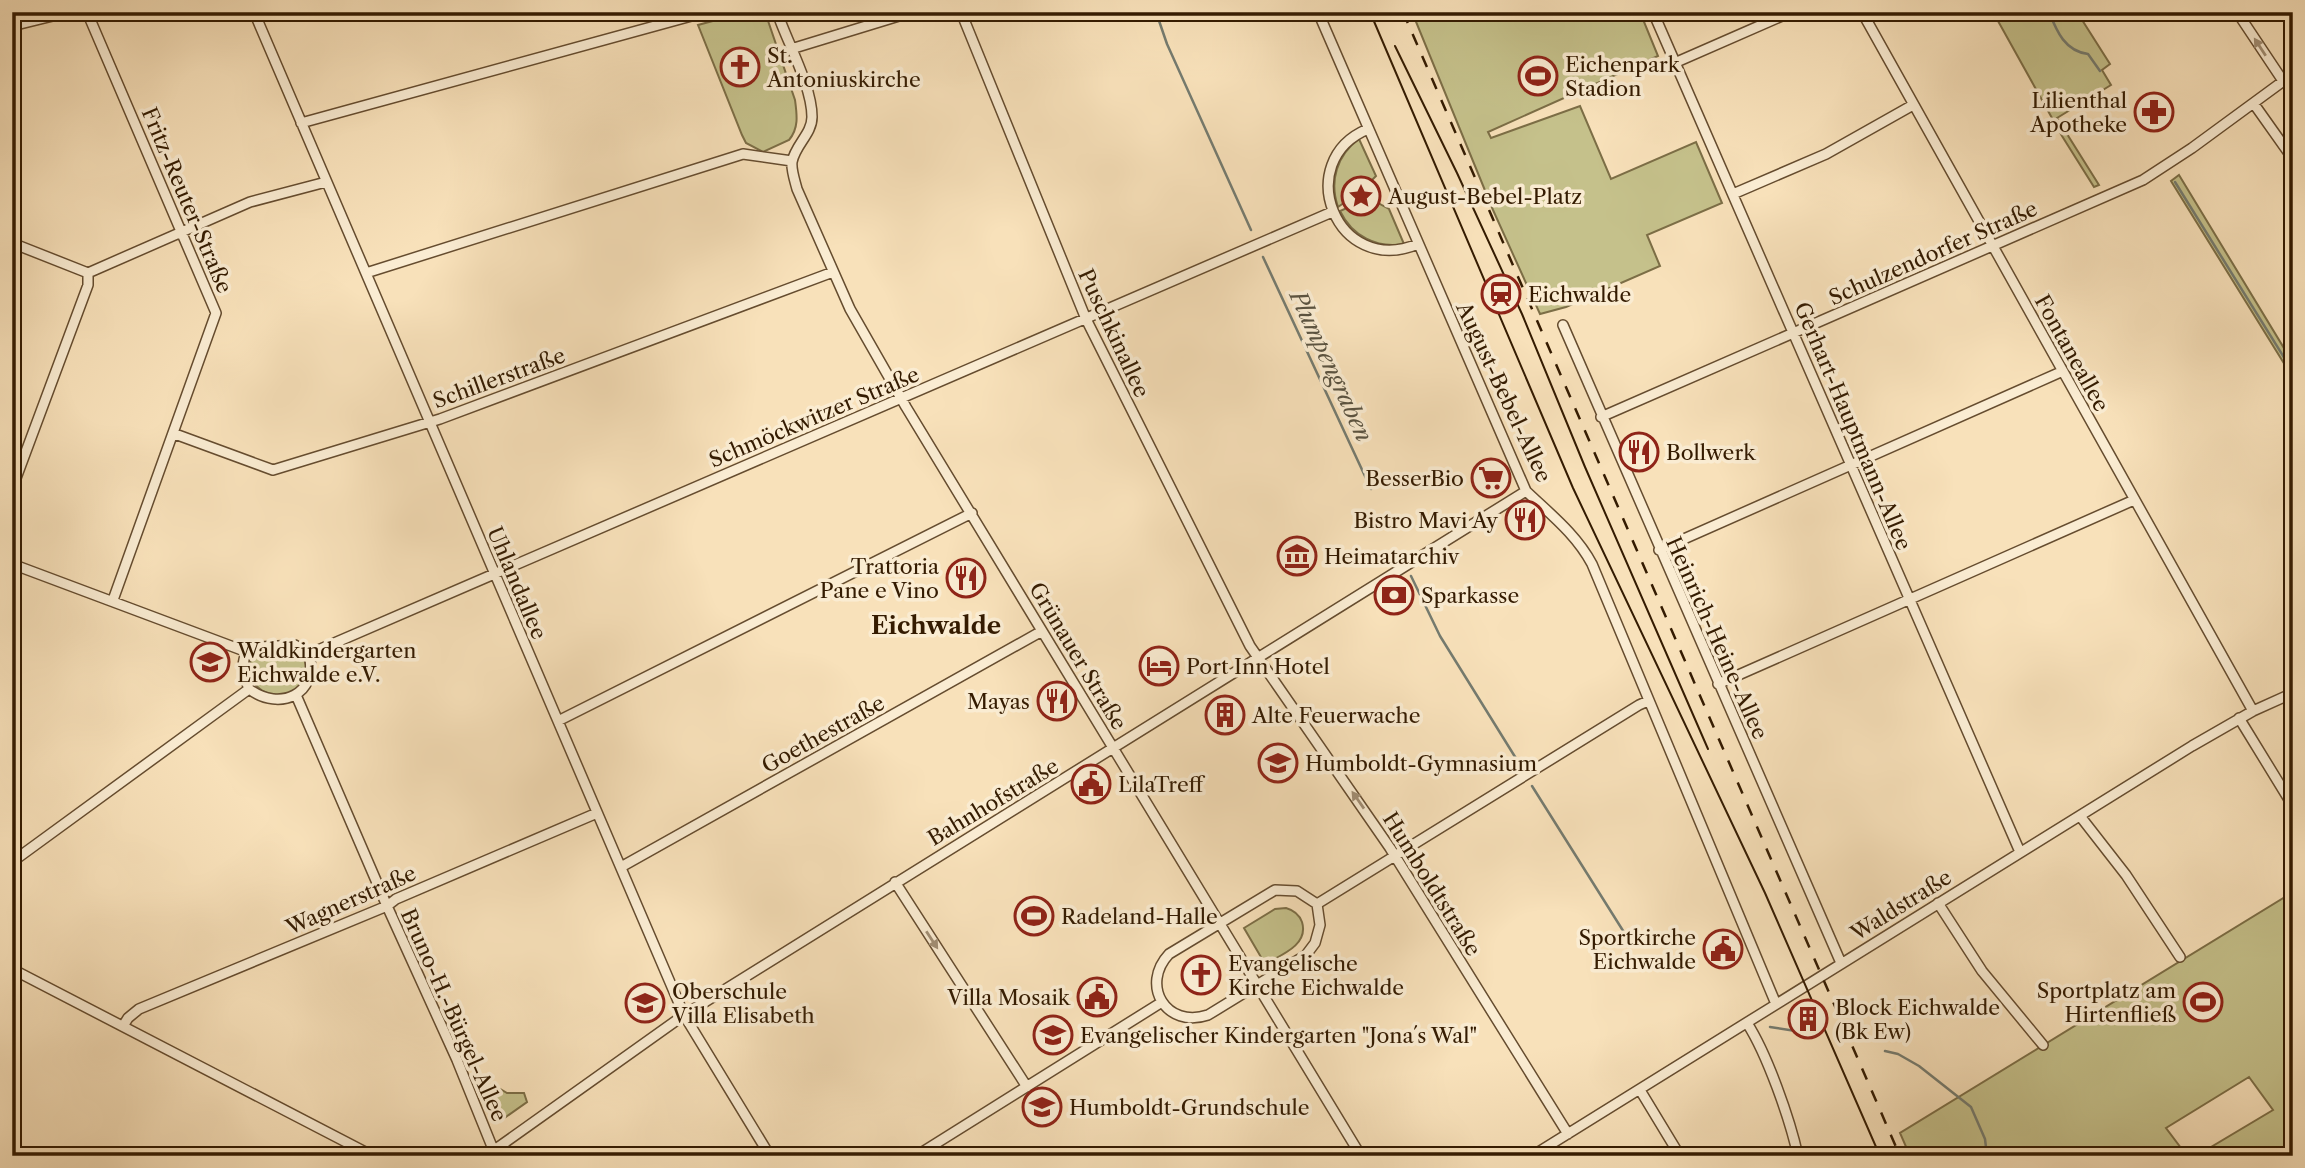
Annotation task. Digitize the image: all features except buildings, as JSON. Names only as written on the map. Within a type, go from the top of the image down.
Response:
[{"type":"street","points":[[12,26],[69,12]]},
{"type":"street","name":"Fritz-Reuter-Straße","points":[[88,12],[217,317],[113,600]]},
{"type":"street","name":"Uhlandallee","points":[[254,12],[684,1015],[770,1156]]},
{"type":"street","points":[[301,123],[706,12]]},
{"type":"street","points":[[366,273],[743,154],[792,161],[812,121],[810,101],[776,12]]},
{"type":"street","points":[[791,49],[912,12]]},
{"type":"street","name":"Puschkinallee","points":[[961,12],[1086,319],[1186,521],[1258,658]]},
{"type":"street","name":"August-Bebel-Allee","points":[[1318,12],[1526,491],[1544,505],[1586,552],[1776,1004]]},
{"type":"street","name":"Gerhart-Hauptmann-Allee","points":[[1653,12],[2020,852]]},
{"type":"street","points":[[1663,68],[1791,12]]},
{"type":"street","name":"Fontaneallee","points":[[1862,12],[2253,711]]},
{"type":"street","points":[[2237,12],[2283,81]]},
{"type":"street","name":"Schulzendorfer Straße","points":[[1601,417],[2143,180],[2293,74]]},
{"type":"street","points":[[2254,104],[2293,159]]},
{"type":"street","points":[[1732,194],[1824,155],[1913,105]]},
{"type":"street","points":[[1368,129],[1355,135],[1334,162],[1329,190],[1332,212],[1350,234],[1366,245],[1394,250],[1418,244]]},
{"type":"street","name":"Grünauer Straße","points":[[792,161],[797,189],[850,309],[1112,749],[1361,1156]]},
{"type":"street","points":[[12,243],[88,273],[250,202],[326,182]]},
{"type":"street","name":"Schmöckwitzer Straße","points":[[309,654],[1332,212]]},
{"type":"street","name":"Schillerstraße","points":[[174,434],[273,470],[430,422],[833,272]]},
{"type":"street","points":[[12,489],[88,285],[88,273]]},
{"type":"street","name":"Heinrich-Heine-Allee","points":[[1563,325],[1841,963]]},
{"type":"street","points":[[1659,550],[2063,372]]},
{"type":"street","name":"Bahnhofstraße","points":[[492,1154],[684,1015],[1526,491]]},
{"type":"street","points":[[1718,684],[2134,500]]},
{"type":"street","points":[[558,721],[972,513]]},
{"type":"street","points":[[12,564],[247,652],[260,647],[295,645],[303,648],[309,654],[312,667],[309,678],[296,695],[281,699],[269,698],[249,689],[243,672],[243,660],[247,652]]},
{"type":"street","name":"Goethestraße","points":[[621,867],[1042,631]]},
{"type":"street","name":"Humboldtstraße","points":[[1258,658],[1396,857],[1568,1134]]},
{"type":"street","points":[[12,862],[249,689]]},
{"type":"street","name":"Waldstraße","points":[[1532,1156],[2239,718],[2293,693]]},
{"type":"street","name":"Bruno-H.-Bürgel-Allee","points":[[296,695],[454,1054],[492,1154]]},
{"type":"street","points":[[1317,904],[1648,701]]},
{"type":"street","points":[[2239,718],[2293,806]]},
{"type":"street","name":"Wagnerstraße","points":[[123,1026],[139,1009],[387,906],[396,899],[597,813]]},
{"type":"street","points":[[2080,816],[2131,881],[2180,957]]},
{"type":"street","points":[[895,882],[1027,1087]]},
{"type":"street","points":[[1275,890],[1297,891],[1317,904],[1320,925],[1318,935],[1306,955],[1199,1018],[1179,1016],[1168,1010],[1162,1002],[1157,981],[1161,962],[1169,954],[1275,890]]},
{"type":"street","points":[[1938,903],[1982,971],[2043,1045]]},
{"type":"street","points":[[12,969],[373,1156]]},
{"type":"street","points":[[916,1156],[1162,1002]]},
{"type":"street","points":[[1747,1023],[1756,1037],[1798,1156]]},
{"type":"street","points":[[1640,1090],[1680,1156]]},
{"type":"shaded area","points":[[746,12],[765,12],[796,106],[794,131],[789,140],[763,152],[746,143],[698,25]]},
{"type":"shaded area","points":[[1412,12],[1640,12],[1658,56],[1488,132],[1491,138],[1580,106],[1611,179],[1696,142],[1722,203],[1647,235],[1660,266],[1566,307],[1540,314],[1493,210]]},
{"type":"shaded area","points":[[1993,12],[2077,12],[2110,64],[2102,70],[2111,85],[2057,118],[2099,185],[2094,187],[2062,136]]},
{"type":"shaded area","points":[[1359,139],[1376,176],[1366,186],[1367,195],[1356,199],[1354,196],[1338,207],[1334,188],[1337,169],[1345,153]]},
{"type":"shaded area","points":[[2179,175],[2293,363],[2293,378],[2171,181]]},
{"type":"shaded area","points":[[1374,196],[1380,204],[1389,209],[1404,244],[1384,244],[1366,239],[1345,220],[1340,211]]},
{"type":"shaded area","points":[[261,652],[301,652],[306,668],[303,681],[295,690],[269,694],[258,687],[251,675],[251,657]]},
{"type":"shaded area","name":"Sportplatz am Hirtenfließ","points":[[2293,892],[2293,1156],[2196,1156],[2273,1110],[2249,1077],[2166,1128],[2187,1156],[1910,1156],[1900,1133]]},
{"type":"shaded area","points":[[1286,908],[1301,919],[1301,937],[1286,953],[1265,964],[1244,928],[1275,909]]},
{"type":"shaded area","points":[[497,1087],[507,1093],[524,1093],[527,1102],[503,1119],[492,1107],[491,1089]]},
{"type":"waterway","name":"Plumpengraben","points":[[1156,12],[1167,44],[1251,230]]},
{"type":"waterway","points":[[2049,12],[2055,27],[2068,45],[2088,54],[2100,71]]},
{"type":"waterway","points":[[2175,182],[2293,372]]},
{"type":"waterway","name":"Plumpengraben","points":[[1263,257],[1371,489]]},
{"type":"waterway","name":"Plumpengraben","points":[[1411,576],[1440,636],[1517,760]]},
{"type":"waterway","name":"Plumpengraben","points":[[1532,786],[1632,945],[1635,944]]},
{"type":"waterway","name":"Plumpengraben","points":[[1770,1027],[1802,1032]]},
{"type":"waterway","name":"Plumpengraben","points":[[1885,1051],[1898,1054],[1919,1066],[1971,1107],[1985,1139],[1987,1156]]},
{"type":"tram line","points":[[1370,12],[1573,488],[1765,893],[1880,1156]]},
{"type":"tram line","points":[[1395,46],[1522,314],[1585,467],[1708,749]]},
{"type":"railway","points":[[1403,12],[1900,1156]]},
{"type":"place","name":"St. Antoniuskirche","points":[[740,67]]},
{"type":"place","name":"Eichenpark Stadion","points":[[1538,76]]},
{"type":"place","name":"Lilienthal Apotheke","points":[[2154,112]]},
{"type":"place","name":"August-Bebel-Platz","points":[[1361,196]]},
{"type":"place","name":"Eichwalde","points":[[1501,294]]},
{"type":"place","name":"Bollwerk","points":[[1639,452]]},
{"type":"place","name":"BesserBio","points":[[1491,478]]},
{"type":"place","name":"Bistro Mavi Ay","points":[[1525,520]]},
{"type":"place","name":"Heimatarchiv","points":[[1297,556]]},
{"type":"place","name":"Trattoria Pane e Vino","points":[[966,578]]},
{"type":"place","name":"Sparkasse","points":[[1394,595]]},
{"type":"place","name":"Waldkindergarten Eichwalde e.V.","points":[[210,662]]},
{"type":"place","name":"Port Inn Hotel","points":[[1159,666]]},
{"type":"place","name":"Mayas","points":[[1057,701]]},
{"type":"place","name":"Alte Feuerwache","points":[[1225,715]]},
{"type":"place","name":"Humboldt-Gymnasium","points":[[1278,763]]},
{"type":"place","name":"LilaTreff","points":[[1091,784]]},
{"type":"place","name":"Radeland-Halle","points":[[1034,916]]},
{"type":"place","name":"Sportkirche Eichwalde","points":[[1723,949]]},
{"type":"place","name":"Evangelische Kirche Eichwalde","points":[[1201,975]]},
{"type":"place","name":"Villa Mosaik","points":[[1097,997]]},
{"type":"place","name":"Sportplatz am Hirtenfließ","points":[[2203,1002]]},
{"type":"place","name":"Oberschule Villa Elisabeth","points":[[645,1003]]},
{"type":"place","name":"Block Eichwalde (Bk Ew)","points":[[1808,1019]]},
{"type":"place","name":"Evangelischer Kindergarten \"Jona´s Wal\"","points":[[1053,1035]]},
{"type":"place","name":"Humboldt-Grundschule","points":[[1042,1107]]},
{"type":"district","name":"Eichwalde","points":[[936,625]]}]
